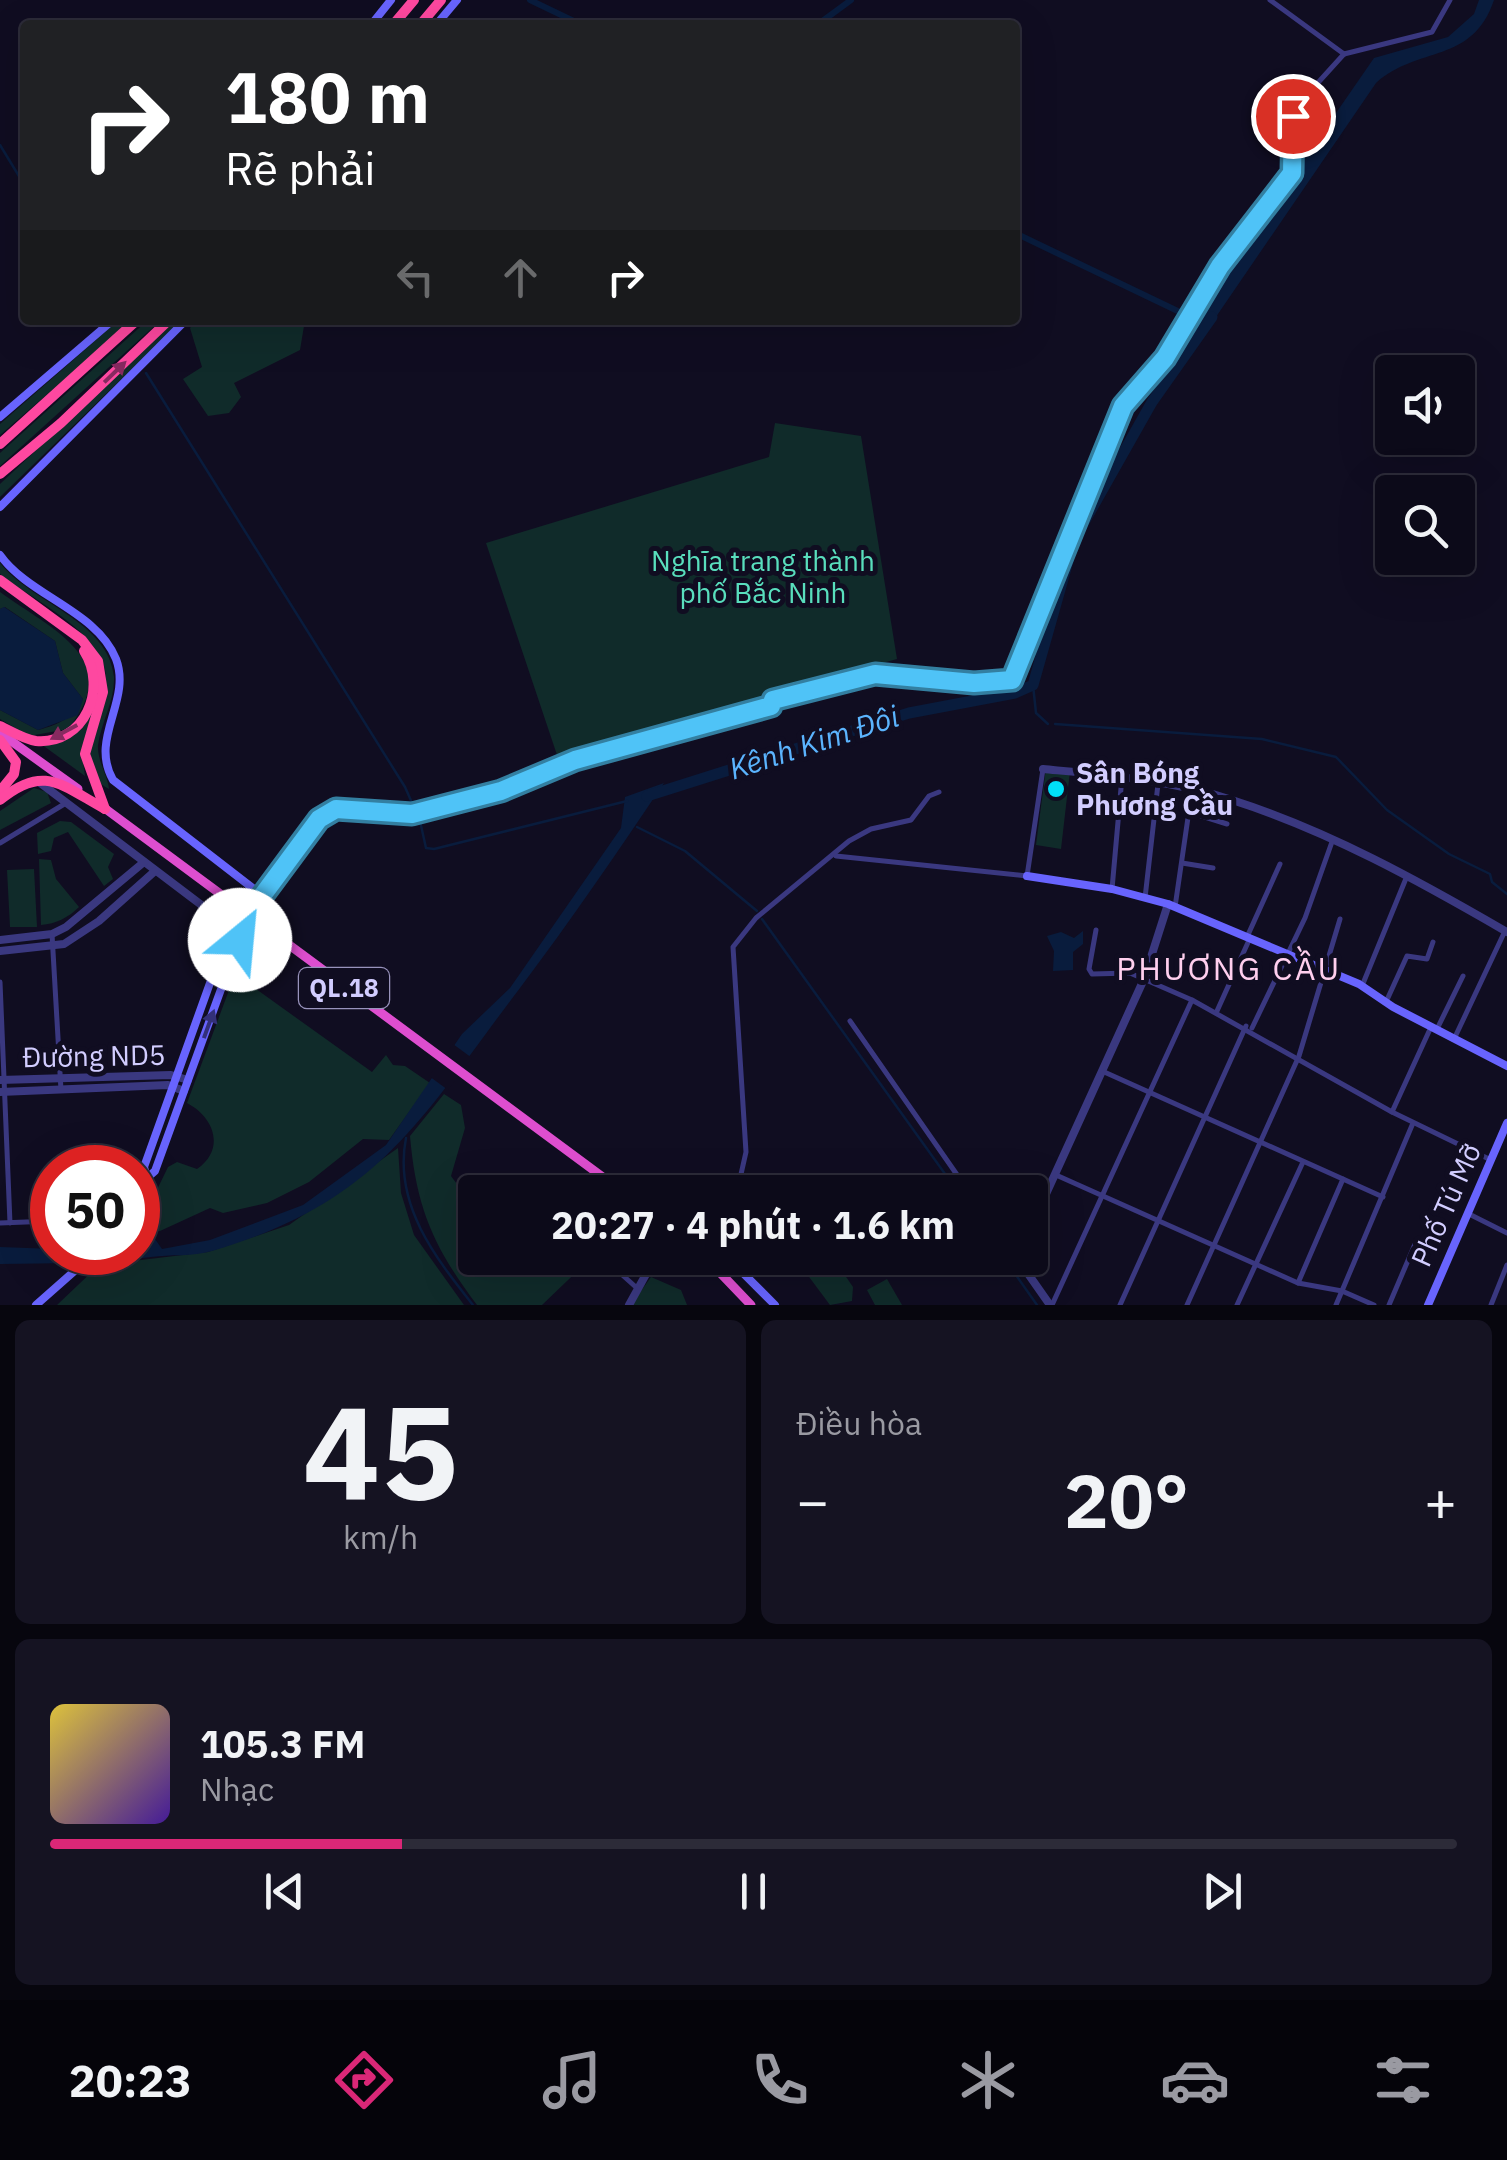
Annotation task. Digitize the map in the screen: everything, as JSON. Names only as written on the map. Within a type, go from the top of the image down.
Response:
[{"type":"highway","points":[[397,20],[414,0]]},
{"type":"highway","points":[[424,20],[441,0]]},
{"type":"highway","points":[[0,441],[72,382],[131,325]]},
{"type":"highway","points":[[0,477],[164,325]]},
{"type":"highway","points":[[0,583],[80,647],[90,662],[95,683],[86,716],[62,736],[32,740],[0,733]]},
{"type":"highway","points":[[0,583],[82,640],[98,661],[103,692],[85,754],[106,810]]},
{"type":"highway","points":[[0,733],[16,762],[14,774],[0,790]]},
{"type":"highway","name":"QL.18","points":[[0,733],[600,1175]]},
{"type":"highway","points":[[0,800],[25,780]]},
{"type":"highway","name":"QL.18","points":[[25,780],[58,784],[106,810]]},
{"type":"highway","points":[[722,1275],[751,1305]]},
{"type":"main road","points":[[375,20],[391,0]]},
{"type":"main road","points":[[440,20],[456,0]]},
{"type":"main road","points":[[0,417],[107,325]]},
{"type":"main road","points":[[0,506],[181,325]]},
{"type":"main road","points":[[0,555],[15,573],[98,634],[112,650],[120,686],[104,752],[112,780],[263,896]]},
{"type":"main road","points":[[1028,876],[1112,889],[1172,905],[1362,986],[1507,1066]]},
{"type":"main road","points":[[152,1145],[228,935],[248,915]]},
{"type":"main road","points":[[160,1157],[248,915]]},
{"type":"main road","name":"Phố Tú Mỡ","points":[[1428,1305],[1507,1124]]},
{"type":"main road","points":[[36,1305],[69,1275]]},
{"type":"main road","points":[[745,1275],[775,1305]]},
{"type":"street","points":[[1270,0],[1344,54]]},
{"type":"street","points":[[25,780],[45,784],[212,913],[248,915],[328,812],[412,814],[514,786],[560,757],[768,697],[773,700],[875,674],[974,683],[1012,680],[1123,406],[1165,358],[1220,266],[1288,182],[1295,164],[1295,108],[1344,54],[1432,32],[1450,0]]},
{"type":"street","points":[[834,855],[1028,876],[1043,769],[1122,777],[1230,799],[1333,838],[1506,932],[1455,1038]]},
{"type":"street","points":[[1112,889],[1122,777]]},
{"type":"street","points":[[1144,898],[1158,784]]},
{"type":"street","points":[[1048,1191],[1144,979],[1172,905],[1192,790]]},
{"type":"street","points":[[741,1175],[746,1152],[733,947],[756,918],[860,834],[911,820],[929,796],[939,792]]},
{"type":"street","points":[[0,843],[68,802]]},
{"type":"street","points":[[1188,812],[1226,824]]},
{"type":"street","points":[[1120,1305],[1205,1117],[1288,954],[1325,870],[1333,838]]},
{"type":"street","points":[[0,940],[52,934],[89,910],[144,862]]},
{"type":"street","points":[[1182,862],[1213,868]]},
{"type":"street","points":[[1216,1011],[1280,864]]},
{"type":"street","points":[[0,952],[56,947],[99,920],[155,871]]},
{"type":"street","points":[[1362,986],[1407,876]]},
{"type":"street","points":[[89,910],[99,920]]},
{"type":"street","points":[[1187,1305],[1299,1056],[1340,919]]},
{"type":"street","points":[[1096,930],[1090,973],[1122,972],[1216,1011],[1392,1112],[1491,1160]]},
{"type":"street","points":[[52,934],[56,947],[62,1090]]},
{"type":"street","points":[[1386,1002],[1404,958],[1427,959],[1433,942]]},
{"type":"street","points":[[1392,1112],[1463,976]]},
{"type":"street","points":[[0,982],[4,1180],[10,1222]]},
{"type":"street","points":[[1029,1275],[1051,1305],[1153,1093],[1192,1000]]},
{"type":"street","points":[[850,1021],[957,1175]]},
{"type":"street","points":[[1102,1071],[1382,1197]]},
{"type":"street","name":"Đường ND5","points":[[2,1080],[177,1076],[188,1080]]},
{"type":"street","name":"Đường ND5","points":[[2,1092],[173,1086],[184,1091]]},
{"type":"street","points":[[1336,1305],[1413,1123]]},
{"type":"street","points":[[1238,1305],[1302,1162]]},
{"type":"street","points":[[1056,1174],[1298,1283],[1342,1291],[1374,1305]]},
{"type":"street","points":[[1298,1283],[1343,1179]]},
{"type":"street","points":[[1467,1213],[1507,1233]]},
{"type":"street","points":[[0,1223],[30,1222]]},
{"type":"street","points":[[1388,1305],[1415,1244]]},
{"type":"street","points":[[1491,1305],[1507,1265]]},
{"type":"street","points":[[622,1275],[640,1290]]},
{"type":"street","points":[[629,1305],[648,1275]]},
{"type":"green space","points":[[113,325],[127,325],[0,435],[0,424]]},
{"type":"green space","points":[[142,325],[155,325],[0,466],[0,453]]},
{"type":"green space","points":[[171,325],[177,325],[0,497],[0,484]]},
{"type":"green space","points":[[304,325],[300,350],[234,383],[241,397],[229,413],[208,416],[183,379],[202,367],[190,328]]},
{"type":"green space","name":"Nghĩa trang thành phố Bắc Ninh","points":[[775,423],[861,436],[897,659],[557,755],[486,543],[769,457]]},
{"type":"green space","points":[[0,563],[13,577],[84,627],[109,658],[114,686],[98,745],[109,789],[96,779],[91,766],[106,681],[97,651],[59,614],[0,574]]},
{"type":"green space","points":[[0,592],[60,634],[86,665],[89,683],[84,705],[68,729],[29,736],[0,719],[0,710],[38,730],[64,720],[83,699],[63,673],[55,641],[5,607],[0,609]]},
{"type":"green space","points":[[92,710],[83,762],[85,776],[41,744],[56,741]]},
{"type":"green space","points":[[1046,768],[1070,771],[1061,849],[1036,845]]},
{"type":"green space","points":[[34,788],[47,792],[51,803],[0,830],[0,811]]},
{"type":"green space","points":[[60,821],[71,822],[114,854],[108,867],[113,879],[104,886],[68,832],[54,838],[51,851],[38,854],[37,833]]},
{"type":"green space","points":[[39,859],[51,860],[56,879],[79,907],[62,919],[41,925]]},
{"type":"green space","points":[[34,869],[37,927],[10,927],[7,870]]},
{"type":"green space","points":[[235,974],[372,1072],[386,1055],[393,1065],[405,1066],[430,1083],[389,1140],[363,1139],[309,1182],[267,1203],[223,1213],[210,1208],[160,1231],[160,1184],[168,1167],[177,1162],[197,1169],[206,1161],[214,1143],[204,1116],[187,1103]]},
{"type":"green space","points":[[444,1094],[461,1105],[465,1128],[451,1176],[458,1186],[458,1275],[573,1275],[542,1305],[477,1305],[449,1265],[422,1206],[410,1136]]},
{"type":"green space","points":[[398,1148],[401,1193],[414,1235],[464,1305],[57,1305],[88,1275],[160,1275],[160,1258],[208,1252],[289,1225]]},
{"type":"green space","points":[[808,1275],[845,1275],[853,1287],[852,1301],[830,1305]]},
{"type":"green space","points":[[651,1277],[681,1290],[687,1305],[631,1305]]},
{"type":"green space","points":[[887,1279],[902,1305],[875,1305],[867,1290]]},
{"type":"water","points":[[1479,0],[1494,0],[1472,35],[1458,45],[1392,71],[1376,83],[1207,330],[1195,326],[1233,262],[1374,58],[1448,37],[1474,14]]},
{"type":"water","points":[[4,607],[55,641],[63,673],[83,699],[78,715],[38,730],[0,710],[0,609]]},
{"type":"water","name":"Kênh Kim Đôi","points":[[664,783],[576,912],[454,1077],[392,1150],[357,1181],[317,1208],[269,1231],[204,1253],[160,1257],[160,1246],[162,1249],[210,1240],[303,1205],[386,1145],[462,1034],[510,988],[621,828],[625,797]]},
{"type":"water","points":[[1083,931],[1083,944],[1073,952],[1073,970],[1053,971],[1054,951],[1047,936],[1061,932],[1074,938]]},
{"type":"water","name":"Kênh Kim Đôi","points":[[0,1247],[30,1248],[30,1263],[0,1264]]},
{"type":"pier","points":[[453,1044],[472,1058],[448,1090],[429,1076]]},
{"type":"waterway","points":[[530,0],[572,20]]},
{"type":"waterway","points":[[824,20],[851,0]]},
{"type":"waterway","points":[[0,145],[20,178]]},
{"type":"waterway","points":[[1020,235],[1186,315]]},
{"type":"waterway","name":"Kênh Kim Đôi","points":[[647,796],[909,713],[1015,693],[1033,685],[1074,540],[1152,402],[1212,317]]},
{"type":"waterway","points":[[146,373],[405,787],[420,821],[426,848],[627,801]]},
{"type":"waterway","points":[[1033,685],[1036,713],[1048,724]]},
{"type":"waterway","points":[[1055,724],[1262,739],[1336,757],[1387,810],[1449,854],[1490,874],[1492,882],[1507,894]]},
{"type":"waterway","points":[[637,827],[685,851],[757,911]]},
{"type":"waterway","points":[[762,919],[946,1175]]},
{"type":"waterway","points":[[406,1138],[404,1162],[411,1207],[432,1248],[473,1305]]},
{"type":"waterway","points":[[1016,1275],[1037,1305]]},
{"type":"place","name":"Sân Bóng Phương Cầu","points":[[1056,789]]},
{"type":"district","name":"PHƯƠNG CẦU","points":[[1229,969]]},
{"type":"route","points":[[240,940],[248,915],[319,819],[332,810],[412,814],[501,791],[610,749],[875,674],[974,683],[1012,680],[1123,406],[1180,338],[1220,266],[1288,182],[1296,152],[1293,116]]}]
